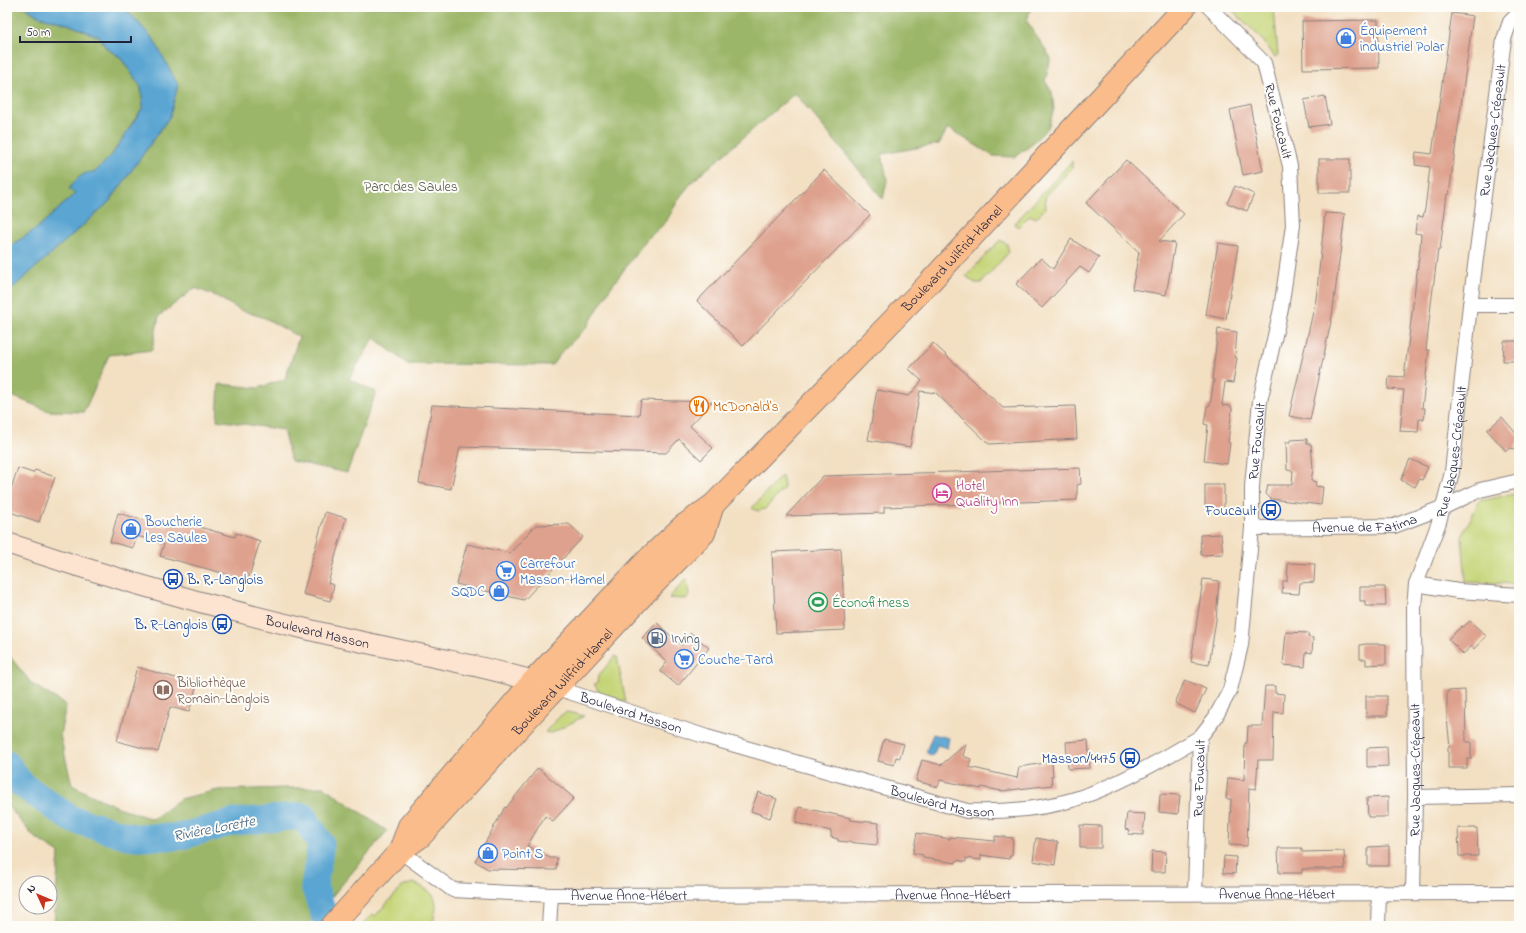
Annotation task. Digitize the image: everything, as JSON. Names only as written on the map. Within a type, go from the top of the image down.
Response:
[{"type":"main road","name":"Boulevard Wilfrid-Hamel","points":[[400,850],[409,826],[533,681],[649,558],[683,526],[713,505],[930,282],[1185,7]]},
{"type":"main road","name":"Boulevard Wilfrid-Hamel","points":[[334,924],[400,850],[420,837],[645,593],[704,533],[713,505]]},
{"type":"main road","name":"Boulevard Masson","points":[[7,543],[82,568],[305,629],[533,681],[557,688]]},
{"type":"street","name":"Rue Foucault","points":[[1194,892],[1200,737],[1215,718],[1230,690],[1241,645],[1252,528],[1252,486],[1260,401],[1281,309],[1292,225],[1290,166],[1264,63],[1209,7]]},
{"type":"street","name":"Rue Jacques-Crépeault","points":[[1413,893],[1415,797],[1414,607],[1416,584],[1444,507],[1452,472],[1470,305],[1504,39],[1510,22],[1519,13]]},
{"type":"street","points":[[1470,305],[1519,305]]},
{"type":"street","name":"Avenue de Fatima","points":[[1252,528],[1394,526],[1444,507],[1480,490],[1519,481]]},
{"type":"street","points":[[1416,584],[1458,591],[1519,595]]},
{"type":"street","name":"Boulevard Masson","points":[[557,688],[707,737],[967,811],[1005,812],[1072,800],[1103,788],[1168,757],[1200,737]]},
{"type":"street","points":[[1415,797],[1519,795]]},
{"type":"street","name":"Avenue Anne-Hébert","points":[[400,850],[453,890],[551,894],[1519,892]]},
{"type":"street","points":[[1378,892],[1378,926]]},
{"type":"street","points":[[549,926],[551,894]]},
{"type":"green space","points":[[7,7],[25,7],[38,16],[65,23],[100,37],[106,48],[120,57],[141,87],[143,107],[111,156],[75,194],[36,229],[7,248]]},
{"type":"green space","name":"Parc des Saules","points":[[124,7],[1032,7],[1026,20],[1051,58],[1045,81],[1052,92],[1054,109],[1048,128],[1030,146],[1014,157],[993,156],[948,128],[939,144],[882,154],[887,180],[883,199],[795,93],[693,181],[680,197],[666,222],[646,240],[611,287],[587,327],[561,353],[552,365],[409,365],[374,338],[349,379],[376,392],[347,473],[291,461],[283,430],[217,420],[219,384],[258,388],[285,379],[299,337],[265,318],[240,310],[216,296],[195,288],[159,316],[152,350],[109,355],[84,412],[49,411],[7,394],[7,293],[110,201],[170,116],[154,40]]},
{"type":"green space","points":[[1229,7],[1274,8],[1278,55],[1275,57],[1261,38]]},
{"type":"green space","points":[[1072,161],[1072,168],[1045,197],[1046,208],[1036,218],[1030,215],[1018,227],[1014,224]]},
{"type":"green space","points":[[1000,240],[1007,244],[1009,252],[981,283],[975,283],[966,276]]},
{"type":"green space","points":[[782,475],[784,488],[765,509],[758,511],[752,508]]},
{"type":"green space","points":[[1519,493],[1519,584],[1466,582],[1462,537],[1479,501]]},
{"type":"green space","points":[[687,578],[689,595],[686,599],[669,598]]},
{"type":"green space","points":[[7,653],[32,684],[66,705],[60,735],[72,785],[102,800],[153,819],[180,799],[218,790],[324,787],[387,831],[307,926],[54,926],[55,915],[58,915],[59,853],[34,837],[7,805]]},
{"type":"green space","points":[[615,656],[617,657],[626,702],[600,693],[594,684],[597,683],[598,676]]},
{"type":"green space","points":[[567,712],[584,716],[552,733],[545,732],[561,715]]},
{"type":"green space","points":[[412,883],[427,890],[434,897],[436,906],[432,926],[361,926],[372,914],[375,916],[402,887]]},
{"type":"water","points":[[25,7],[124,7],[154,40],[178,85],[170,116],[110,201],[7,293],[7,248],[36,229],[75,194],[69,189],[77,179],[86,173],[95,172],[111,156],[143,107],[141,87],[120,57],[106,48],[100,37],[65,23],[38,16]]},
{"type":"water","points":[[933,734],[949,738],[947,748],[937,745],[934,754],[931,756],[926,752]]},
{"type":"building","points":[[1452,13],[1473,16],[1449,195],[1447,194],[1431,304],[1426,350],[1429,350],[1422,408],[1425,408],[1424,419],[1419,419],[1418,432],[1400,431],[1404,390],[1388,389],[1389,376],[1404,377],[1420,248],[1421,234],[1415,233],[1417,216],[1423,217],[1430,167],[1415,165],[1416,152],[1432,154]]},
{"type":"building","points":[[1378,20],[1379,68],[1303,69],[1302,21]]},
{"type":"building","points":[[1325,96],[1330,124],[1309,127],[1304,100]]},
{"type":"building","points":[[1250,105],[1263,171],[1243,175],[1230,110]]},
{"type":"building","points":[[1319,159],[1350,159],[1350,193],[1319,193]]},
{"type":"building","points":[[1126,160],[1184,214],[1159,241],[1175,243],[1166,295],[1132,289],[1139,252],[1086,203]]},
{"type":"building","points":[[824,170],[870,215],[743,346],[697,301]]},
{"type":"building","points":[[1235,186],[1254,194],[1247,211],[1227,203]]},
{"type":"building","points":[[1325,213],[1345,214],[1332,317],[1310,420],[1289,416],[1316,299]]},
{"type":"building","points":[[1071,239],[1099,257],[1089,273],[1080,267],[1042,308],[1016,284],[1041,258],[1053,269]]},
{"type":"building","points":[[1218,243],[1238,246],[1226,319],[1206,315]]},
{"type":"building","points":[[1218,329],[1237,332],[1235,357],[1237,358],[1233,383],[1225,382],[1222,405],[1231,406],[1232,409],[1227,464],[1204,461],[1208,425],[1204,424],[1207,406],[1210,405],[1214,380],[1212,380]]},
{"type":"building","points":[[1504,341],[1519,341],[1519,361],[1503,361]]},
{"type":"building","points":[[933,343],[1003,408],[1075,406],[1077,439],[989,444],[936,393],[920,391],[910,447],[868,440],[877,390],[909,396],[922,381],[909,369]]},
{"type":"building","points":[[641,400],[712,402],[690,426],[713,448],[701,460],[679,439],[666,453],[460,447],[451,489],[419,483],[432,405],[639,415]]},
{"type":"building","points":[[1502,417],[1519,437],[1515,449],[1510,448],[1506,451],[1487,430]]},
{"type":"building","points":[[1307,439],[1307,444],[1311,444],[1313,469],[1311,481],[1316,482],[1315,486],[1323,487],[1321,505],[1271,499],[1266,494],[1268,485],[1292,485],[1293,471],[1287,470],[1286,442],[1290,442],[1290,440]]},
{"type":"building","points":[[1410,459],[1428,467],[1422,480],[1419,479],[1415,487],[1401,480]]},
{"type":"building","points":[[18,468],[33,473],[35,470],[55,477],[39,522],[7,511],[7,500]]},
{"type":"building","name":"Hotel Quality Inn","points":[[1080,468],[1081,484],[1077,485],[1077,500],[884,507],[884,513],[786,516],[823,476]]},
{"type":"building","points":[[1205,485],[1224,485],[1224,509],[1205,509]]},
{"type":"building","points":[[325,512],[346,518],[328,583],[334,585],[330,601],[303,594]]},
{"type":"building","points":[[118,513],[168,527],[171,519],[235,537],[236,533],[260,541],[248,580],[160,556],[164,544],[137,536],[133,548],[110,542]]},
{"type":"building","name":"Carrefour Masson-Hamel","points":[[569,524],[583,537],[524,600],[456,584],[467,544],[510,553],[536,525]]},
{"type":"building","points":[[1221,534],[1223,554],[1201,555],[1200,535]]},
{"type":"building","points":[[841,549],[845,630],[776,633],[772,552]]},
{"type":"building","points":[[1288,563],[1315,564],[1314,582],[1300,583],[1299,594],[1282,593],[1283,581],[1287,581]]},
{"type":"building","points":[[1203,579],[1219,581],[1216,620],[1209,665],[1191,662]]},
{"type":"building","points":[[1360,587],[1385,587],[1386,606],[1365,606],[1365,601],[1360,601]]},
{"type":"building","points":[[1470,621],[1486,636],[1474,649],[1472,646],[1463,654],[1448,639]]},
{"type":"building","name":"Couche-Tard","points":[[657,623],[681,645],[691,633],[709,648],[678,686],[660,671],[667,662],[642,638]]},
{"type":"building","points":[[1286,632],[1308,633],[1308,637],[1313,638],[1312,653],[1306,652],[1305,667],[1283,665]]},
{"type":"building","points":[[1386,644],[1386,664],[1366,665],[1366,659],[1360,659],[1360,645]]},
{"type":"building","points":[[137,667],[197,684],[189,712],[170,707],[158,752],[117,741]]},
{"type":"building","points":[[1185,680],[1206,689],[1195,713],[1175,703]]},
{"type":"building","points":[[1265,686],[1275,686],[1275,693],[1284,694],[1283,713],[1274,712],[1273,760],[1258,760],[1256,789],[1249,788],[1247,846],[1229,845],[1231,799],[1226,799],[1228,778],[1244,780],[1245,743],[1247,743],[1248,726],[1262,726]]},
{"type":"building","points":[[1465,690],[1466,742],[1471,742],[1471,759],[1467,759],[1467,768],[1448,768],[1448,747],[1450,747],[1447,718],[1447,691]]},
{"type":"building","points":[[1366,696],[1387,696],[1387,716],[1366,716]]},
{"type":"building","points":[[884,739],[904,744],[900,758],[896,757],[894,765],[878,761]]},
{"type":"building","points":[[1088,740],[1090,768],[1068,769],[1066,742]]},
{"type":"building","points":[[966,744],[963,756],[971,759],[969,767],[1017,778],[1019,767],[1052,762],[1052,785],[1002,791],[981,787],[981,789],[940,780],[938,787],[916,781],[922,760],[941,765]]},
{"type":"building","points":[[1387,747],[1388,766],[1367,767],[1367,748]]},
{"type":"building","points":[[538,768],[574,798],[553,821],[545,816],[527,846],[550,858],[557,858],[556,870],[488,869],[475,861],[505,807],[506,808]]},
{"type":"building","points":[[758,792],[777,799],[770,818],[751,811]]},
{"type":"building","points":[[1160,794],[1180,795],[1178,814],[1159,812]]},
{"type":"building","points":[[1388,797],[1388,817],[1368,817],[1367,798]]},
{"type":"building","points":[[799,807],[851,818],[850,820],[879,823],[877,845],[838,841],[838,839],[831,837],[831,831],[796,823]]},
{"type":"building","points":[[1127,813],[1145,814],[1143,835],[1128,834],[1129,830],[1125,829]]},
{"type":"building","points":[[1080,825],[1101,826],[1101,848],[1080,848]]},
{"type":"building","points":[[1458,828],[1477,828],[1478,856],[1459,856]]},
{"type":"building","points":[[917,833],[950,839],[950,837],[995,841],[995,836],[1013,838],[1012,856],[1010,856],[1009,859],[981,855],[981,860],[966,858],[966,862],[957,860],[956,863],[923,858],[923,855],[913,853]]},
{"type":"building","points":[[1036,838],[1058,842],[1055,865],[1033,861]]},
{"type":"building","points":[[1389,846],[1389,866],[1368,866],[1368,847]]},
{"type":"building","points":[[1278,848],[1302,848],[1302,852],[1344,851],[1345,869],[1302,869],[1302,873],[1279,873]]},
{"type":"building","points":[[1152,851],[1166,852],[1165,872],[1151,872]]},
{"type":"building","points":[[1224,856],[1236,857],[1235,874],[1223,873]]},
{"type":"waterway","name":"Rivière Lorette","points":[[7,764],[21,784],[71,819],[132,837],[178,837],[234,822],[303,816],[321,844],[314,886],[328,926]]},
{"type":"place","name":"Équipement industriel Polar","points":[[1346,38]]},
{"type":"place","name":"McDonald's","points":[[699,406]]},
{"type":"place","name":"Hotel Quality Inn","points":[[942,493]]},
{"type":"place","name":"Foucault","points":[[1271,510]]},
{"type":"place","name":"Boucherie Les Saules","points":[[131,529]]},
{"type":"place","name":"Carrefour Masson-Hamel","points":[[506,571]]},
{"type":"place","name":"B. R.-Langlois","points":[[173,579]]},
{"type":"place","name":"SQDC","points":[[499,591]]},
{"type":"place","name":"Éconofitness","points":[[818,602]]},
{"type":"place","name":"B. R-Langlois","points":[[222,624]]},
{"type":"place","name":"Irving","points":[[657,638]]},
{"type":"place","name":"Couche-Tard","points":[[684,659]]},
{"type":"place","name":"Bibliothèque Romain-Langlois","points":[[163,690]]},
{"type":"place","name":"Masson/4475","points":[[1130,758]]},
{"type":"place","name":"Point S","points":[[488,853]]}]
